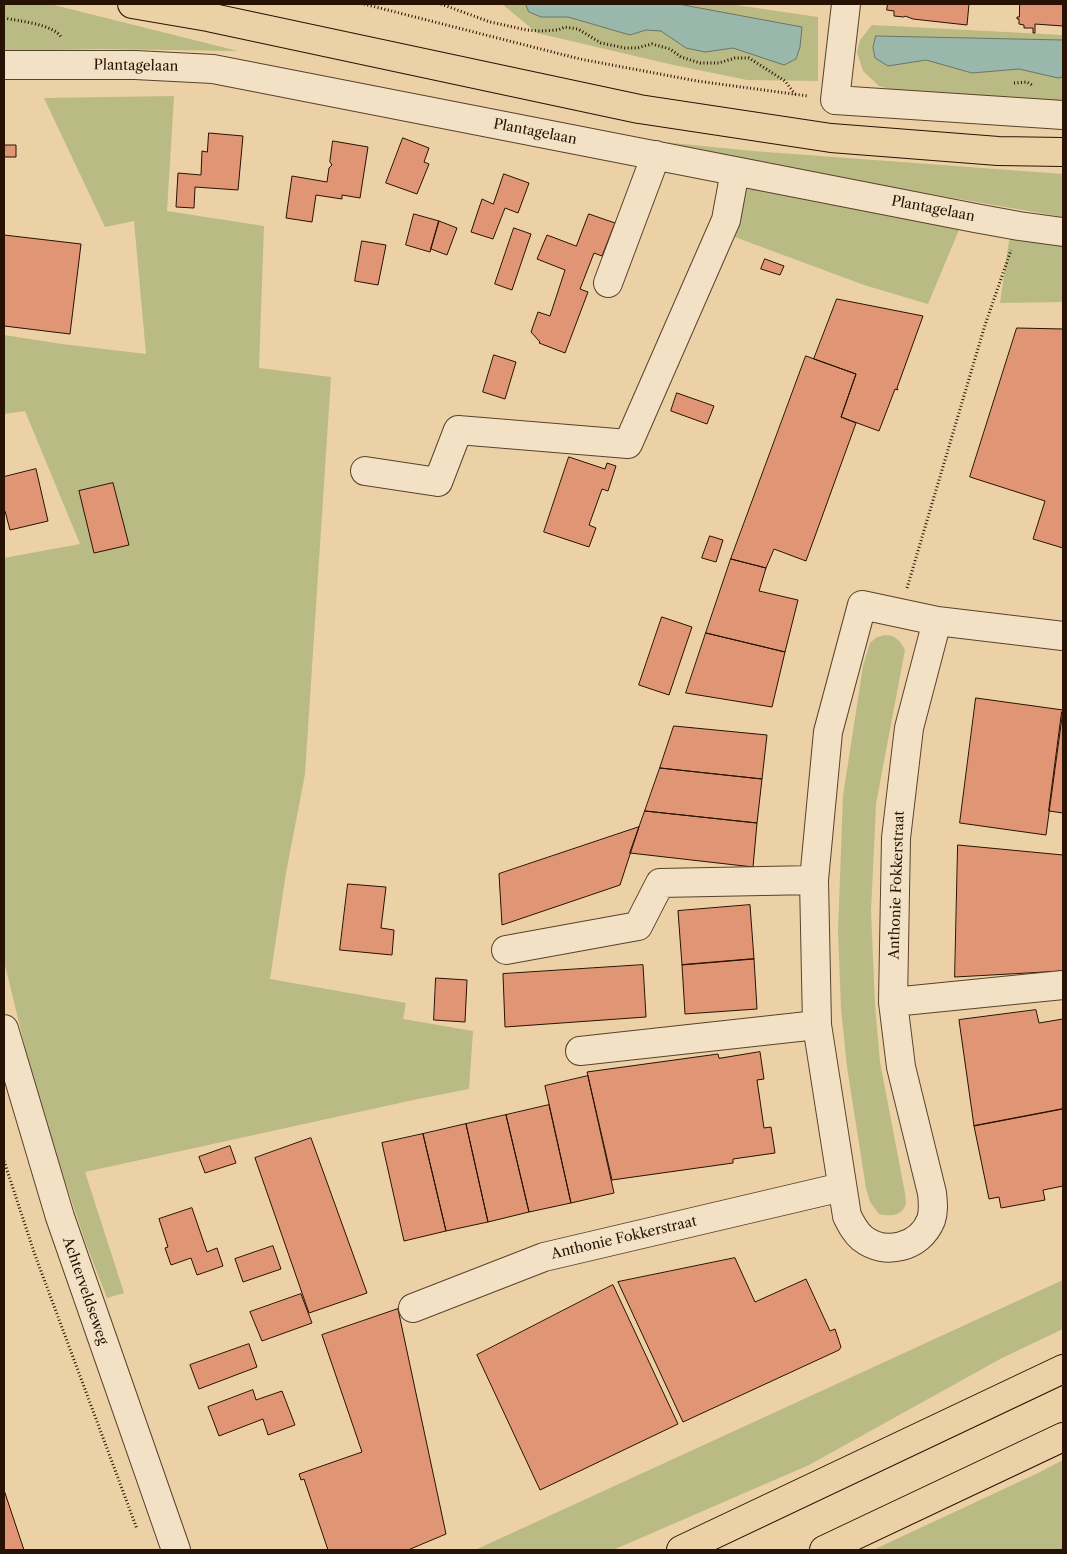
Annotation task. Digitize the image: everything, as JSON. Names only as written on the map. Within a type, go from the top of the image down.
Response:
[{"type":"main road","points":[[132,4],[208,17],[639,109],[831,138],[998,151],[1063,152]]},
{"type":"main road","points":[[171,4],[208,17]]},
{"type":"main road","points":[[681,1550],[1063,1370]]},
{"type":"main road","points":[[824,1550],[1063,1437]]},
{"type":"street","points":[[846,4],[835,100],[1063,115]]},
{"type":"street","name":"Plantagelaan","points":[[4,66],[135,65],[213,69],[1019,226],[1063,232]]},
{"type":"street","points":[[608,283],[656,156]]},
{"type":"street","points":[[365,471],[438,482],[458,430],[628,444],[726,220],[735,171]]},
{"type":"street","name":"Anthonie Fokkerstraat","points":[[936,621],[909,728],[897,829],[893,1002],[901,1067],[934,1207],[931,1221],[923,1233],[913,1242],[900,1247],[886,1248],[873,1245],[861,1237],[852,1227],[846,1216],[817,1025],[814,880],[828,732],[862,605],[936,621],[1063,636]]},
{"type":"street","points":[[506,950],[638,926],[660,883],[814,880]]},
{"type":"street","points":[[893,1002],[1063,985]]},
{"type":"street","points":[[580,1051],[817,1025]]},
{"type":"street","name":"Achterveldseweg","points":[[4,1029],[60,1217],[176,1550]]},
{"type":"street","name":"Anthonie Fokkerstraat","points":[[413,1308],[544,1257],[842,1187]]},
{"type":"path","points":[[364,4],[580,59],[697,81],[796,94],[785,81],[749,58],[735,58],[719,63],[700,63],[681,57],[670,49],[652,44],[637,48],[625,48],[601,43],[578,29],[565,27],[558,30],[527,30],[490,22],[441,4]]},
{"type":"path","points":[[4,18],[44,26],[59,34],[65,46],[70,66]]},
{"type":"path","points":[[899,613],[983,334],[1019,226]]},
{"type":"path","points":[[4,1161],[35,1255],[138,1530]]},
{"type":"green space","points":[[4,4],[50,4],[238,51],[101,49],[4,51]]},
{"type":"green space","points":[[502,4],[729,4],[818,17],[818,81],[747,80],[537,33]]},
{"type":"green space","points":[[872,25],[1063,35],[1063,102],[909,94],[879,86],[863,71],[857,52],[860,40]]},
{"type":"green space","points":[[174,96],[167,211],[264,226],[259,368],[331,377],[305,774],[286,873],[270,979],[406,1003],[403,1019],[473,1031],[469,1089],[85,1172],[124,1293],[107,1298],[85,1241],[37,1097],[4,961],[4,558],[80,544],[25,411],[4,414],[4,335],[146,354],[134,221],[105,227],[44,98]]},
{"type":"green space","points":[[643,140],[753,151],[1063,174],[1063,217],[803,172]]},
{"type":"green space","points":[[748,186],[961,225],[928,304],[864,285],[732,236]]},
{"type":"green space","points":[[1014,236],[1063,242],[1063,302],[1000,303],[1009,241]]},
{"type":"green space","points":[[885,635],[897,639],[905,650],[876,804],[871,911],[875,1005],[880,1062],[906,1202],[901,1212],[890,1215],[879,1214],[870,1202],[866,1188],[847,1067],[841,1009],[838,931],[843,796],[863,666],[870,643],[877,637]]},
{"type":"green space","points":[[1063,1280],[1063,1329],[1002,1358],[809,1465],[613,1550],[475,1550]]},
{"type":"green space","points":[[1063,1460],[1063,1550],[873,1550],[1038,1473]]},
{"type":"shaded area","points":[[526,4],[678,4],[802,27],[800,47],[796,59],[784,65],[733,48],[705,52],[686,48],[661,31],[646,30],[630,35],[568,17],[541,17],[529,12]]},
{"type":"shaded area","points":[[876,36],[1063,40],[1063,77],[1058,78],[1019,69],[972,73],[926,60],[888,66],[875,58],[873,48]]},
{"type":"building","points":[[888,4],[969,4],[967,25],[894,16],[894,11],[887,10]]},
{"type":"building","points":[[1020,4],[1063,4],[1063,26],[1035,24],[1035,33],[1033,33],[1033,28],[1024,28],[1024,25],[1019,24],[1017,17],[1019,17]]},
{"type":"building","points":[[209,133],[243,136],[238,190],[195,187],[194,208],[176,207],[178,173],[201,175],[202,151],[207,152]]},
{"type":"building","points":[[403,138],[429,148],[424,162],[429,164],[417,194],[386,183]]},
{"type":"building","points":[[333,141],[368,147],[360,198],[342,195],[342,199],[316,195],[312,222],[286,218],[292,176],[327,182],[329,168],[332,165],[330,162]]},
{"type":"building","points":[[4,145],[16,145],[16,157],[4,157]]},
{"type":"building","points":[[504,174],[529,183],[518,213],[505,208],[493,239],[471,232],[482,199],[493,204]]},
{"type":"building","points":[[414,214],[439,221],[430,252],[406,245]]},
{"type":"building","points":[[589,214],[615,223],[602,256],[594,253],[580,289],[588,292],[565,353],[539,343],[531,332],[538,312],[550,316],[565,270],[537,259],[547,235],[576,246]]},
{"type":"building","points":[[439,221],[457,228],[447,255],[431,249]]},
{"type":"building","points":[[514,228],[531,234],[512,290],[495,284]]},
{"type":"building","points":[[4,235],[81,244],[70,334],[4,326]]},
{"type":"building","points":[[362,241],[386,245],[378,285],[355,281]]},
{"type":"building","points":[[765,259],[784,266],[780,275],[761,269]]},
{"type":"building","points":[[837,299],[923,316],[897,388],[898,390],[895,389],[879,431],[841,417],[856,374],[814,359]]},
{"type":"building","points":[[1017,328],[1063,329],[1063,548],[1033,539],[1045,501],[970,477]]},
{"type":"building","points":[[494,355],[516,362],[505,399],[483,392]]},
{"type":"building","points":[[806,356],[856,374],[841,417],[856,423],[806,561],[774,549],[766,568],[731,559]]},
{"type":"building","points":[[677,393],[714,406],[707,424],[671,411]]},
{"type":"building","points":[[569,457],[605,469],[607,463],[616,466],[608,491],[602,489],[589,525],[596,528],[589,547],[544,532]]},
{"type":"building","points":[[36,469],[48,521],[10,530],[4,511],[4,477]]},
{"type":"building","points":[[113,483],[129,545],[94,553],[79,491]]},
{"type":"building","points":[[710,536],[723,540],[716,562],[702,558]]},
{"type":"building","points":[[731,559],[766,568],[759,591],[798,600],[785,652],[706,633]]},
{"type":"building","points":[[662,617],[692,627],[669,695],[639,685]]},
{"type":"building","points":[[706,633],[785,652],[772,707],[686,693]]},
{"type":"building","points":[[976,698],[1063,710],[1046,835],[960,823]]},
{"type":"building","points":[[1063,712],[1063,813],[1049,811]]},
{"type":"building","points":[[674,726],[767,735],[762,779],[660,768]]},
{"type":"building","points":[[660,768],[762,779],[757,823],[645,811]]},
{"type":"building","points":[[645,811],[757,823],[753,867],[630,853]]},
{"type":"building","points":[[639,827],[620,885],[502,925],[499,874]]},
{"type":"building","points":[[958,845],[1063,855],[1063,971],[955,977]]},
{"type":"building","points":[[348,884],[386,887],[381,928],[394,930],[392,955],[340,950]]},
{"type":"building","points":[[750,905],[754,959],[682,965],[678,911]]},
{"type":"building","points":[[754,959],[757,1009],[685,1014],[682,965]]},
{"type":"building","points":[[643,965],[646,1017],[505,1027],[503,974]]},
{"type":"building","points":[[436,978],[467,980],[465,1022],[434,1020]]},
{"type":"building","points":[[1036,1010],[1039,1023],[1063,1019],[1063,1109],[974,1126],[959,1020]]},
{"type":"building","points":[[760,1052],[764,1079],[757,1080],[764,1128],[771,1127],[775,1153],[733,1159],[733,1163],[612,1180],[587,1072],[718,1054],[719,1058]]},
{"type":"building","points":[[588,1076],[614,1193],[571,1203],[545,1086]]},
{"type":"building","points":[[549,1105],[571,1203],[529,1212],[506,1115]]},
{"type":"building","points":[[1063,1109],[1063,1186],[1043,1190],[1045,1200],[1001,1208],[999,1197],[989,1199],[974,1126]]},
{"type":"building","points":[[506,1115],[529,1212],[488,1222],[466,1124]]},
{"type":"building","points":[[466,1124],[488,1222],[446,1231],[423,1134]]},
{"type":"building","points":[[423,1134],[446,1231],[404,1241],[382,1143]]},
{"type":"building","points":[[311,1138],[367,1293],[309,1313],[255,1158]]},
{"type":"building","points":[[230,1146],[236,1163],[205,1173],[199,1157]]},
{"type":"building","points":[[192,1208],[207,1252],[217,1248],[223,1266],[197,1275],[191,1258],[171,1265],[165,1248],[168,1247],[159,1219]]},
{"type":"building","points":[[273,1246],[281,1269],[243,1282],[235,1259]]},
{"type":"building","points":[[735,1258],[755,1302],[806,1279],[830,1331],[835,1329],[841,1347],[839,1350],[683,1422],[618,1282]]},
{"type":"building","points":[[613,1285],[678,1424],[540,1490],[477,1355]]},
{"type":"building","points":[[301,1294],[312,1323],[262,1341],[250,1312]]},
{"type":"building","points":[[398,1309],[446,1534],[408,1550],[328,1550],[304,1479],[301,1480],[299,1474],[362,1452],[322,1335]]},
{"type":"building","points":[[249,1344],[257,1367],[199,1389],[190,1365]]},
{"type":"building","points":[[253,1390],[256,1400],[282,1391],[295,1425],[268,1435],[263,1419],[219,1436],[208,1407]]},
{"type":"building","points":[[4,1490],[24,1550],[4,1550]]}]
